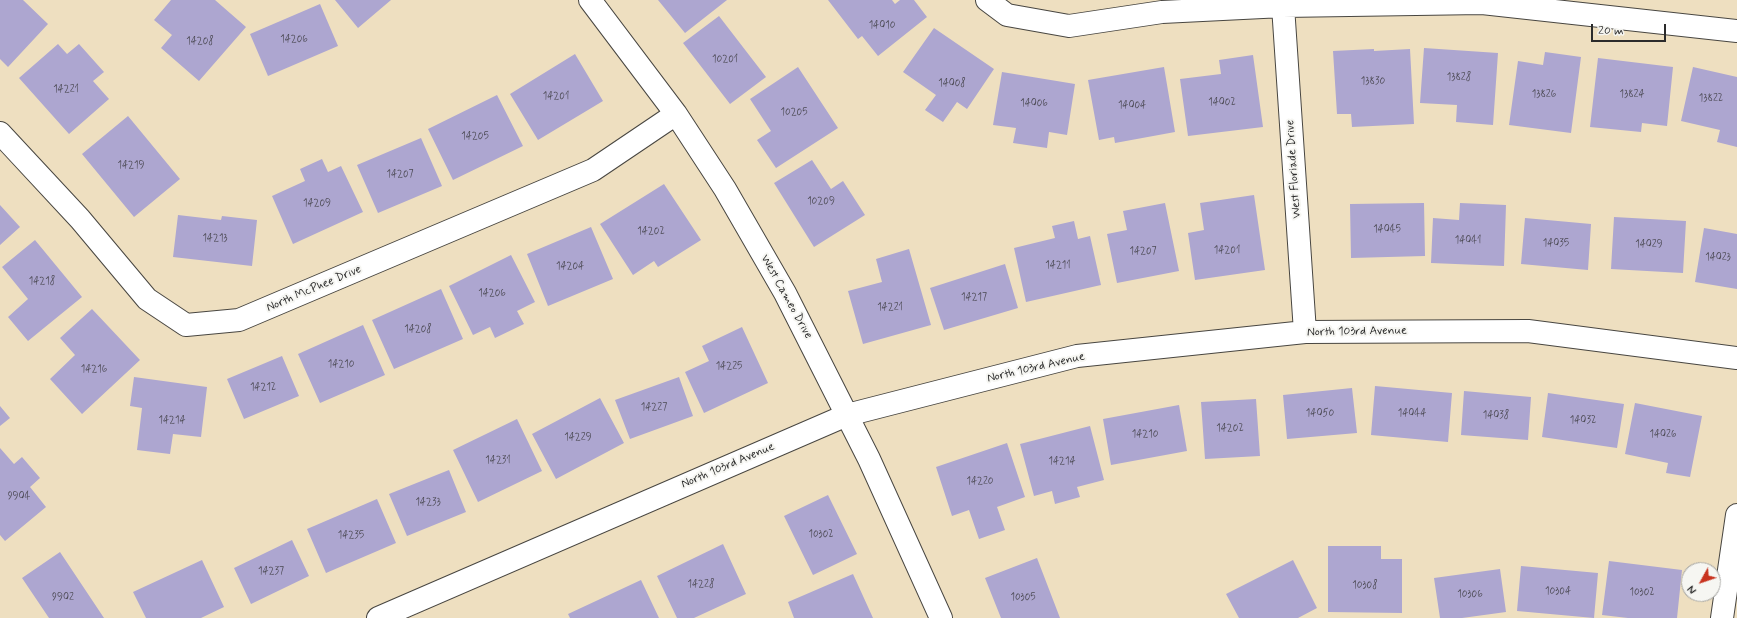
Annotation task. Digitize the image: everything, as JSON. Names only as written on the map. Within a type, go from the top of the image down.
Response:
[{"type":"street","name":"West Cameo Drive","points":[[590,0],[676,114],[724,189],[781,287],[869,459],[941,618]]},
{"type":"street","points":[[988,0],[1007,15],[1069,26],[1162,12],[1283,6],[1306,3],[1482,3],[1737,31]]},
{"type":"street","name":"West Floriade Drive","points":[[1283,6],[1305,332]]},
{"type":"street","name":"North McPhee Drive","points":[[0,133],[80,220],[147,299],[186,325],[239,320],[593,170],[676,114]]},
{"type":"street","name":"North 103rd Avenue","points":[[378,618],[847,415],[1077,356],[1305,332],[1528,331],[1737,358]]},
{"type":"street","points":[[1722,618],[1737,515]]},
{"type":"building","points":[[0,0],[23,0],[48,24],[8,67],[0,59]]},
{"type":"building","points":[[171,0],[215,0],[246,27],[199,81],[161,48],[172,35],[154,20]]},
{"type":"building","points":[[335,0],[391,0],[358,28]]},
{"type":"building","points":[[658,0],[727,0],[685,33]]},
{"type":"building","points":[[828,0],[892,0],[895,4],[900,0],[914,0],[927,17],[878,56],[862,36],[858,39]]},
{"type":"building","points":[[320,4],[338,46],[268,76],[250,34]]},
{"type":"building","points":[[719,16],[766,77],[730,104],[683,43]]},
{"type":"building","points":[[934,28],[994,69],[967,109],[957,102],[943,122],[925,110],[936,95],[903,72]]},
{"type":"building","points":[[58,44],[67,54],[79,44],[104,72],[93,81],[109,99],[69,134],[19,78]]},
{"type":"building","points":[[1424,48],[1498,53],[1493,125],[1456,122],[1457,105],[1420,103]]},
{"type":"building","points":[[1374,49],[1374,51],[1410,49],[1414,124],[1352,127],[1351,114],[1337,114],[1333,51]]},
{"type":"building","points":[[1545,52],[1581,57],[1571,133],[1509,125],[1518,61],[1543,65]]},
{"type":"building","points":[[575,54],[603,101],[538,140],[510,94]]},
{"type":"building","points":[[1253,55],[1263,127],[1188,136],[1180,79],[1221,74],[1219,60]]},
{"type":"building","points":[[1598,58],[1673,67],[1667,126],[1642,123],[1641,132],[1590,127]]},
{"type":"building","points":[[798,67],[838,128],[776,168],[757,140],[771,131],[750,99]]},
{"type":"building","points":[[1164,67],[1175,132],[1115,143],[1114,137],[1099,140],[1088,80]]},
{"type":"building","points":[[1693,67],[1737,77],[1737,147],[1717,142],[1720,130],[1681,121]]},
{"type":"building","points":[[1002,72],[1075,84],[1067,135],[1049,132],[1047,148],[1013,143],[1016,128],[993,125]]},
{"type":"building","points":[[497,95],[523,146],[453,180],[428,129]]},
{"type":"building","points":[[128,116],[180,179],[134,217],[82,154]]},
{"type":"building","points":[[421,138],[442,186],[378,213],[357,165]]},
{"type":"building","points":[[322,159],[328,172],[341,166],[363,212],[293,244],[272,196],[305,181],[300,169]]},
{"type":"building","points":[[812,160],[831,189],[843,181],[865,215],[814,247],[774,183]]},
{"type":"building","points":[[664,184],[701,240],[658,267],[654,261],[633,275],[600,224]]},
{"type":"building","points":[[1254,195],[1265,270],[1195,280],[1188,233],[1204,230],[1200,203]]},
{"type":"building","points":[[1165,203],[1179,271],[1117,283],[1107,234],[1127,230],[1123,211]]},
{"type":"building","points":[[1424,203],[1425,256],[1351,258],[1350,204]]},
{"type":"building","points":[[1460,203],[1506,205],[1504,266],[1431,263],[1433,218],[1459,220]]},
{"type":"building","points":[[0,205],[20,227],[0,245]]},
{"type":"building","points":[[178,215],[221,220],[222,216],[257,220],[252,266],[173,257]]},
{"type":"building","points":[[1614,217],[1686,221],[1683,273],[1611,269]]},
{"type":"building","points":[[1525,218],[1591,224],[1588,270],[1521,264]]},
{"type":"building","points":[[1074,221],[1078,239],[1090,236],[1101,285],[1026,302],[1014,248],[1055,238],[1052,226]]},
{"type":"building","points":[[591,227],[613,279],[548,306],[527,254]]},
{"type":"building","points":[[1704,228],[1737,234],[1737,289],[1695,282]]},
{"type":"building","points":[[35,240],[82,297],[28,341],[8,317],[28,299],[2,267]]},
{"type":"building","points":[[909,249],[931,325],[863,344],[848,291],[882,282],[876,259]]},
{"type":"building","points":[[511,255],[535,302],[517,311],[524,324],[495,338],[490,327],[473,335],[449,286]]},
{"type":"building","points":[[1005,264],[1018,308],[944,330],[930,288]]},
{"type":"building","points":[[441,289],[463,339],[394,369],[372,320]]},
{"type":"building","points":[[92,309],[140,360],[82,414],[50,379],[75,355],[60,338]]},
{"type":"building","points":[[363,325],[385,375],[320,403],[298,354]]},
{"type":"building","points":[[742,327],[768,383],[704,413],[685,372],[709,361],[702,346]]},
{"type":"building","points":[[282,356],[299,396],[244,419],[227,379]]},
{"type":"building","points":[[134,377],[207,387],[201,437],[173,434],[170,454],[137,450],[142,408],[130,406]]},
{"type":"building","points":[[679,377],[693,416],[630,439],[615,400]]},
{"type":"building","points":[[1375,386],[1452,393],[1448,442],[1371,435]]},
{"type":"building","points":[[1352,388],[1357,433],[1287,439],[1283,395]]},
{"type":"building","points":[[1464,391],[1531,397],[1528,440],[1461,435]]},
{"type":"building","points":[[1548,393],[1624,404],[1617,448],[1542,437]]},
{"type":"building","points":[[600,398],[624,443],[556,479],[532,434]]},
{"type":"building","points":[[1256,399],[1260,456],[1205,459],[1201,402]]},
{"type":"building","points":[[1635,403],[1702,416],[1690,477],[1666,473],[1668,463],[1625,454]]},
{"type":"building","points":[[1179,405],[1187,451],[1111,465],[1103,419]]},
{"type":"building","points":[[0,406],[10,418],[0,426]]},
{"type":"building","points":[[517,419],[542,471],[478,502],[453,450]]},
{"type":"building","points":[[1090,426],[1104,480],[1077,487],[1080,497],[1055,504],[1052,491],[1034,496],[1020,444]]},
{"type":"building","points":[[1007,443],[1025,497],[997,507],[1005,530],[979,539],[969,510],[952,516],[936,467]]},
{"type":"building","points":[[0,448],[14,464],[22,457],[40,478],[30,487],[46,507],[5,541],[0,535]]},
{"type":"building","points":[[449,470],[466,512],[407,536],[389,494]]},
{"type":"building","points":[[828,495],[857,554],[813,575],[784,516]]},
{"type":"building","points":[[377,499],[396,543],[326,573],[307,529]]},
{"type":"building","points":[[292,540],[309,576],[251,604],[234,568]]},
{"type":"building","points":[[723,544],[746,594],[694,618],[677,618],[657,576]]},
{"type":"building","points":[[1328,546],[1381,546],[1381,559],[1402,559],[1402,613],[1328,612]]},
{"type":"building","points":[[60,552],[104,618],[49,618],[22,578]]},
{"type":"building","points":[[1037,558],[1060,618],[1001,618],[985,578]]},
{"type":"building","points":[[202,560],[224,607],[201,618],[146,618],[133,592]]},
{"type":"building","points":[[1293,560],[1317,608],[1298,618],[1239,618],[1226,594]]},
{"type":"building","points":[[1609,561],[1681,570],[1677,618],[1628,618],[1602,615]]},
{"type":"building","points":[[1521,566],[1598,573],[1594,618],[1517,611]]},
{"type":"building","points":[[1500,569],[1506,612],[1462,618],[1440,618],[1434,578]]},
{"type":"building","points":[[853,574],[873,618],[794,618],[788,602]]},
{"type":"building","points":[[641,580],[659,618],[570,618],[568,614]]}]
